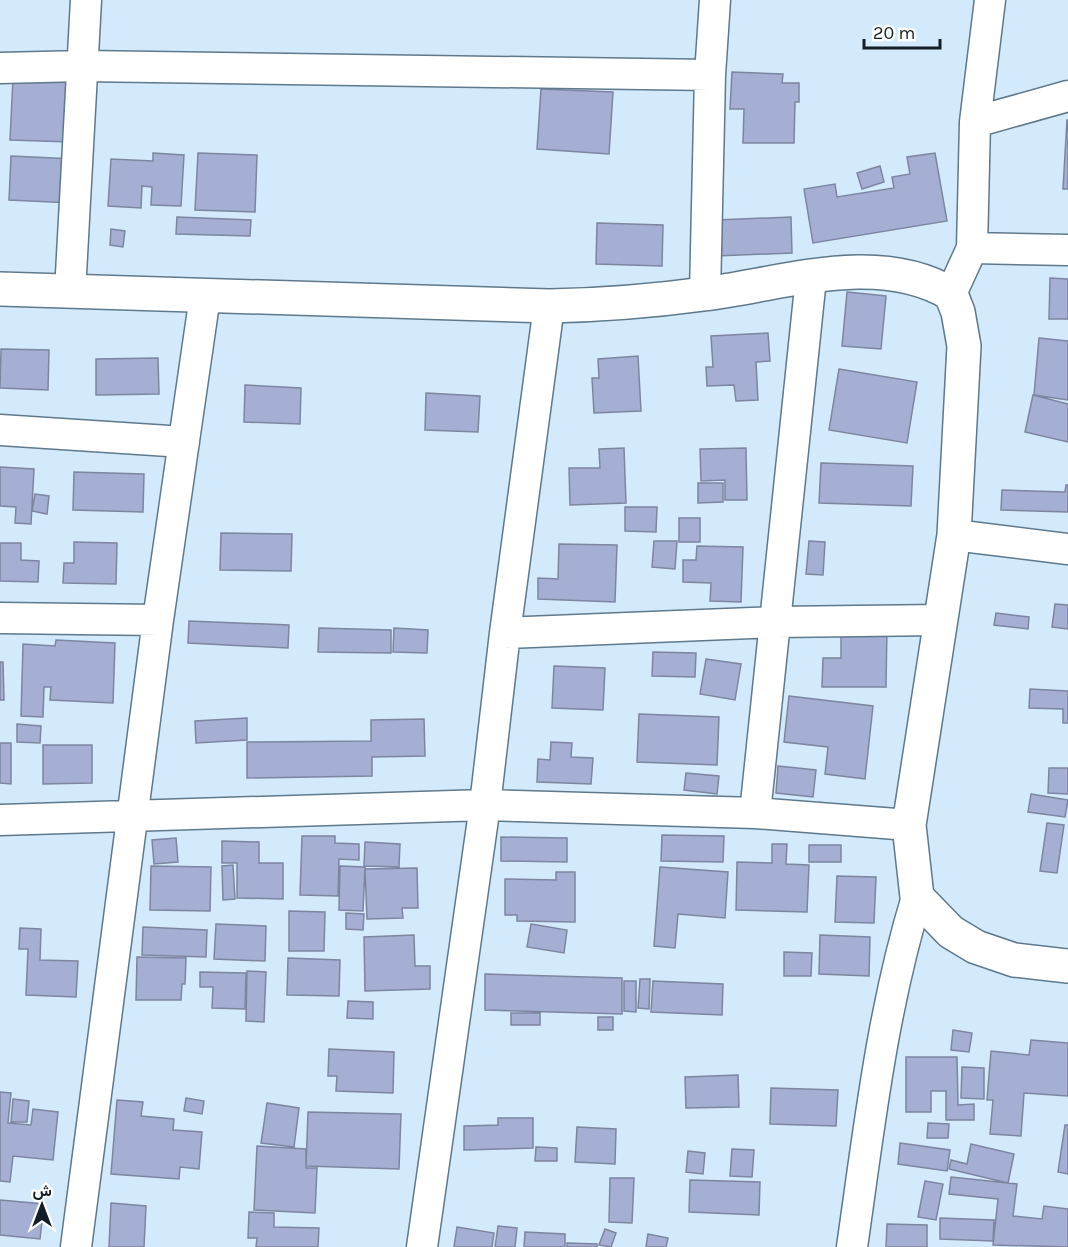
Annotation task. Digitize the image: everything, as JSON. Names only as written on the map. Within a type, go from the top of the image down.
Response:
[{"type":"main road","points":[[0,289],[549,306],[601,305],[705,294],[811,278],[884,272],[910,275],[951,294],[958,312],[964,346],[954,535],[909,825],[917,897],[951,932],[976,947],[1014,960],[1068,966]]},
{"type":"street","points":[[70,292],[86,0]]},
{"type":"street","points":[[705,294],[710,75],[715,0]]},
{"type":"street","points":[[951,294],[972,248],[975,122],[990,0]]},
{"type":"street","points":[[0,68],[83,66],[710,75]]},
{"type":"street","points":[[975,122],[1068,96]]},
{"type":"street","points":[[972,248],[1068,250]]},
{"type":"street","points":[[755,813],[811,278]]},
{"type":"street","points":[[76,1247],[131,818],[205,296]]},
{"type":"street","points":[[422,1247],[485,805],[505,633],[549,306]]},
{"type":"street","points":[[0,430],[184,442]]},
{"type":"street","points":[[954,535],[1068,549]]},
{"type":"street","points":[[0,618],[158,620]]},
{"type":"street","points":[[505,633],[775,622],[940,620]]},
{"type":"street","points":[[0,820],[131,818],[485,805],[755,813],[909,825]]},
{"type":"street","points":[[852,1247],[897,961],[917,897]]},
{"type":"building","points":[[732,72],[783,74],[782,83],[799,83],[799,102],[795,102],[794,143],[743,143],[744,109],[730,109]]},
{"type":"building","points":[[13,78],[72,82],[70,142],[10,140]]},
{"type":"building","points":[[541,89],[613,92],[609,154],[537,149]]},
{"type":"building","points":[[1067,120],[1068,189],[1063,189]]},
{"type":"building","points":[[153,153],[184,155],[181,206],[151,205],[152,187],[142,186],[141,208],[108,206],[111,159],[153,161]]},
{"type":"building","points":[[198,153],[257,155],[255,212],[195,210]]},
{"type":"building","points":[[935,153],[947,221],[813,243],[804,189],[835,184],[837,197],[894,188],[892,177],[910,174],[907,157]]},
{"type":"building","points":[[11,156],[74,159],[72,203],[9,200]]},
{"type":"building","points":[[880,166],[884,182],[862,189],[857,173]]},
{"type":"building","points":[[177,217],[251,220],[250,236],[176,234]]},
{"type":"building","points":[[791,217],[792,253],[717,256],[716,220]]},
{"type":"building","points":[[597,223],[663,225],[662,266],[596,264]]},
{"type":"building","points":[[111,229],[125,231],[123,247],[110,245]]},
{"type":"building","points":[[1050,278],[1068,279],[1068,319],[1049,319]]},
{"type":"building","points":[[847,292],[886,296],[881,349],[842,346]]},
{"type":"building","points":[[768,333],[770,361],[756,362],[758,400],[736,401],[734,385],[707,386],[706,367],[713,367],[711,336]]},
{"type":"building","points":[[1039,338],[1068,341],[1068,400],[1034,395]]},
{"type":"building","points":[[1,349],[49,350],[48,390],[0,388]]},
{"type":"building","points":[[638,356],[641,411],[594,413],[592,378],[599,378],[598,359]]},
{"type":"building","points":[[158,358],[159,394],[96,395],[96,359]]},
{"type":"building","points":[[839,369],[917,382],[907,443],[829,430]]},
{"type":"building","points":[[245,385],[301,388],[300,424],[244,422]]},
{"type":"building","points":[[426,393],[480,396],[478,432],[425,430]]},
{"type":"building","points":[[1033,395],[1068,404],[1068,442],[1025,432]]},
{"type":"building","points":[[624,448],[626,503],[570,505],[569,468],[600,468],[599,449]]},
{"type":"building","points":[[746,448],[747,500],[725,500],[725,480],[701,481],[700,449]]},
{"type":"building","points":[[821,463],[913,466],[911,506],[819,503]]},
{"type":"building","points":[[0,467],[34,469],[31,524],[15,523],[16,507],[0,506]]},
{"type":"building","points":[[74,472],[144,474],[143,512],[73,510]]},
{"type":"building","points":[[698,483],[723,483],[723,502],[698,503]]},
{"type":"building","points":[[1066,485],[1068,485],[1068,512],[1001,510],[1002,490],[1065,492]]},
{"type":"building","points":[[35,494],[49,496],[47,514],[32,511]]},
{"type":"building","points":[[625,507],[657,507],[656,532],[625,531]]},
{"type":"building","points":[[679,518],[700,518],[700,542],[679,542]]},
{"type":"building","points":[[221,533],[292,534],[291,571],[220,570]]},
{"type":"building","points":[[654,541],[677,541],[675,569],[652,567]]},
{"type":"building","points":[[809,541],[825,542],[823,575],[806,574]]},
{"type":"building","points":[[74,542],[117,543],[116,584],[63,583],[64,563],[74,563]]},
{"type":"building","points":[[0,543],[21,543],[21,560],[39,561],[38,582],[0,581]]},
{"type":"building","points":[[559,544],[617,545],[615,602],[538,599],[538,578],[558,579]]},
{"type":"building","points":[[697,546],[743,547],[741,602],[710,601],[711,583],[683,582],[683,560],[696,560]]},
{"type":"building","points":[[1055,604],[1068,605],[1068,629],[1052,627]]},
{"type":"building","points":[[996,613],[1029,617],[1028,629],[994,625]]},
{"type":"building","points":[[189,621],[289,625],[288,648],[188,643]]},
{"type":"building","points":[[841,627],[887,628],[886,687],[822,687],[823,658],[841,658]]},
{"type":"building","points":[[319,628],[391,630],[391,653],[318,652]]},
{"type":"building","points":[[394,628],[428,630],[427,653],[393,652]]},
{"type":"building","points":[[56,640],[115,643],[113,703],[50,700],[51,687],[44,687],[43,717],[21,716],[23,644],[55,646]]},
{"type":"building","points":[[653,652],[696,653],[695,677],[652,676]]},
{"type":"building","points":[[706,659],[741,664],[735,700],[700,694]]},
{"type":"building","points":[[0,662],[3,662],[4,700],[0,700]]},
{"type":"building","points":[[554,666],[605,668],[603,710],[552,708]]},
{"type":"building","points":[[1030,689],[1068,691],[1068,723],[1063,723],[1063,709],[1029,708]]},
{"type":"building","points":[[789,696],[873,706],[865,779],[825,774],[828,747],[784,742]]},
{"type":"building","points":[[639,714],[719,717],[717,765],[637,762]]},
{"type":"building","points":[[247,718],[247,740],[196,743],[195,721]]},
{"type":"building","points":[[424,719],[425,756],[372,757],[372,776],[247,778],[247,742],[371,741],[371,720]]},
{"type":"building","points":[[17,724],[41,726],[40,743],[17,742]]},
{"type":"building","points":[[551,742],[572,743],[571,757],[593,758],[591,784],[537,782],[538,759],[550,760]]},
{"type":"building","points":[[0,743],[11,743],[11,784],[0,783]]},
{"type":"building","points":[[43,745],[92,745],[92,783],[43,784]]},
{"type":"building","points":[[778,766],[816,770],[813,797],[776,793]]},
{"type":"building","points":[[1049,768],[1068,768],[1068,794],[1048,793]]},
{"type":"building","points":[[686,773],[719,776],[717,794],[684,790]]},
{"type":"building","points":[[1031,794],[1068,800],[1065,817],[1028,812]]},
{"type":"building","points":[[1047,823],[1064,825],[1057,873],[1040,871]]},
{"type":"building","points":[[662,835],[724,836],[723,862],[661,861]]},
{"type":"building","points":[[302,836],[335,836],[335,843],[359,844],[359,860],[339,859],[338,896],[300,895]]},
{"type":"building","points":[[501,837],[567,838],[567,862],[501,861]]},
{"type":"building","points":[[176,838],[178,862],[154,864],[152,840]]},
{"type":"building","points":[[222,841],[259,842],[259,863],[283,863],[283,899],[237,898],[237,863],[222,863]]},
{"type":"building","points":[[365,842],[400,844],[399,867],[364,866]]},
{"type":"building","points":[[772,844],[787,844],[786,864],[809,865],[807,912],[736,910],[737,862],[772,863]]},
{"type":"building","points":[[809,845],[841,845],[841,862],[809,862]]},
{"type":"building","points":[[233,865],[235,899],[223,900],[222,866]]},
{"type":"building","points":[[151,866],[211,867],[210,911],[150,910]]},
{"type":"building","points":[[340,866],[365,867],[363,911],[339,910]]},
{"type":"building","points":[[660,867],[728,872],[725,918],[678,914],[675,948],[654,946]]},
{"type":"building","points":[[417,868],[418,908],[402,908],[403,918],[367,919],[365,869]]},
{"type":"building","points":[[556,872],[575,872],[575,922],[517,921],[517,915],[505,915],[505,879],[556,880]]},
{"type":"building","points":[[837,876],[876,877],[874,923],[835,922]]},
{"type":"building","points":[[289,911],[325,912],[324,951],[289,951]]},
{"type":"building","points":[[346,913],[364,914],[363,930],[346,929]]},
{"type":"building","points":[[216,924],[266,926],[265,961],[214,959]]},
{"type":"building","points":[[531,924],[567,930],[564,953],[527,947]]},
{"type":"building","points":[[143,927],[207,930],[206,957],[142,955]]},
{"type":"building","points":[[20,928],[41,929],[40,960],[78,961],[76,997],[26,995],[28,949],[19,949]]},
{"type":"building","points":[[414,935],[415,966],[430,966],[430,989],[365,991],[364,937]]},
{"type":"building","points":[[820,935],[870,937],[869,976],[819,974]]},
{"type":"building","points":[[784,952],[812,953],[811,976],[784,976]]},
{"type":"building","points":[[137,957],[186,958],[185,984],[182,984],[181,1000],[136,1000]]},
{"type":"building","points":[[288,958],[340,960],[339,996],[287,995]]},
{"type":"building","points":[[247,971],[266,972],[264,1022],[246,1021]]},
{"type":"building","points":[[200,972],[246,973],[245,1009],[212,1008],[213,987],[200,987]]},
{"type":"building","points":[[485,974],[622,978],[622,1014],[485,1010]]},
{"type":"building","points":[[640,979],[650,979],[649,1009],[638,1008]]},
{"type":"building","points":[[624,981],[636,981],[636,1012],[624,1011]]},
{"type":"building","points":[[653,981],[723,984],[722,1015],[651,1012]]},
{"type":"building","points":[[348,1001],[373,1002],[373,1019],[347,1018]]},
{"type":"building","points":[[511,1013],[540,1013],[540,1025],[511,1025]]},
{"type":"building","points":[[598,1017],[613,1017],[613,1030],[598,1030]]},
{"type":"building","points":[[953,1030],[972,1033],[969,1052],[951,1050]]},
{"type":"building","points":[[1031,1040],[1068,1043],[1068,1096],[1024,1093],[1021,1136],[990,1134],[993,1100],[987,1100],[991,1051],[1029,1055]]},
{"type":"building","points":[[329,1049],[394,1052],[393,1093],[336,1091],[337,1076],[328,1076]]},
{"type":"building","points":[[906,1057],[957,1057],[958,1105],[974,1104],[974,1120],[946,1120],[946,1091],[931,1091],[931,1112],[906,1112]]},
{"type":"building","points":[[962,1067],[984,1068],[984,1099],[961,1098]]},
{"type":"building","points":[[738,1075],[739,1107],[686,1108],[685,1077]]},
{"type":"building","points":[[771,1088],[838,1090],[836,1126],[770,1124]]},
{"type":"building","points":[[0,1092],[11,1093],[8,1123],[31,1125],[33,1109],[58,1112],[53,1160],[13,1156],[10,1182],[0,1181]]},
{"type":"building","points":[[186,1098],[204,1101],[202,1114],[184,1111]]},
{"type":"building","points":[[13,1099],[29,1101],[27,1122],[11,1122]]},
{"type":"building","points":[[117,1100],[143,1102],[141,1116],[174,1119],[173,1130],[202,1132],[199,1169],[180,1167],[179,1179],[111,1174]]},
{"type":"building","points":[[267,1103],[299,1108],[294,1147],[261,1143]]},
{"type":"building","points":[[308,1112],[401,1114],[399,1169],[306,1166]]},
{"type":"building","points":[[498,1118],[533,1118],[533,1148],[464,1150],[464,1126],[498,1125]]},
{"type":"building","points":[[928,1123],[949,1124],[948,1138],[927,1138]]},
{"type":"building","points":[[1065,1125],[1068,1125],[1068,1174],[1058,1172]]},
{"type":"building","points":[[577,1127],[616,1129],[615,1164],[575,1162]]},
{"type":"building","points":[[900,1143],[950,1150],[947,1171],[898,1164]]},
{"type":"building","points":[[971,1144],[1014,1154],[1008,1183],[949,1169],[951,1160],[967,1164]]},
{"type":"building","points":[[257,1146],[306,1149],[306,1168],[317,1168],[315,1213],[254,1210]]},
{"type":"building","points":[[536,1147],[557,1148],[557,1161],[535,1161]]},
{"type":"building","points":[[732,1149],[754,1150],[752,1177],[730,1176]]},
{"type":"building","points":[[688,1151],[705,1153],[703,1174],[686,1172]]},
{"type":"building","points":[[951,1177],[1017,1184],[1013,1216],[1042,1219],[1044,1206],[1068,1209],[1068,1247],[993,1245],[998,1199],[949,1194]]},
{"type":"building","points":[[610,1178],[634,1178],[632,1223],[609,1222]]},
{"type":"building","points":[[690,1180],[760,1182],[759,1215],[689,1212]]},
{"type":"building","points":[[925,1181],[943,1184],[936,1220],[918,1217]]},
{"type":"building","points":[[0,1200],[44,1204],[40,1239],[0,1235]]},
{"type":"building","points":[[111,1203],[146,1206],[144,1247],[109,1247]]},
{"type":"building","points":[[249,1212],[274,1213],[274,1227],[319,1228],[318,1247],[256,1247],[257,1238],[248,1238]]},
{"type":"building","points":[[940,1218],[994,1220],[993,1241],[940,1239]]},
{"type":"building","points":[[887,1224],[927,1225],[927,1247],[886,1247]]},
{"type":"building","points":[[498,1226],[517,1228],[515,1247],[495,1247]]},
{"type":"building","points":[[457,1227],[494,1233],[492,1247],[454,1247]]},
{"type":"building","points":[[605,1229],[616,1233],[611,1247],[599,1245]]},
{"type":"building","points":[[525,1232],[565,1234],[565,1247],[524,1247]]},
{"type":"building","points":[[648,1234],[668,1238],[666,1247],[646,1247]]},
{"type":"building","points":[[567,1243],[597,1244],[597,1247],[567,1247]]}]
